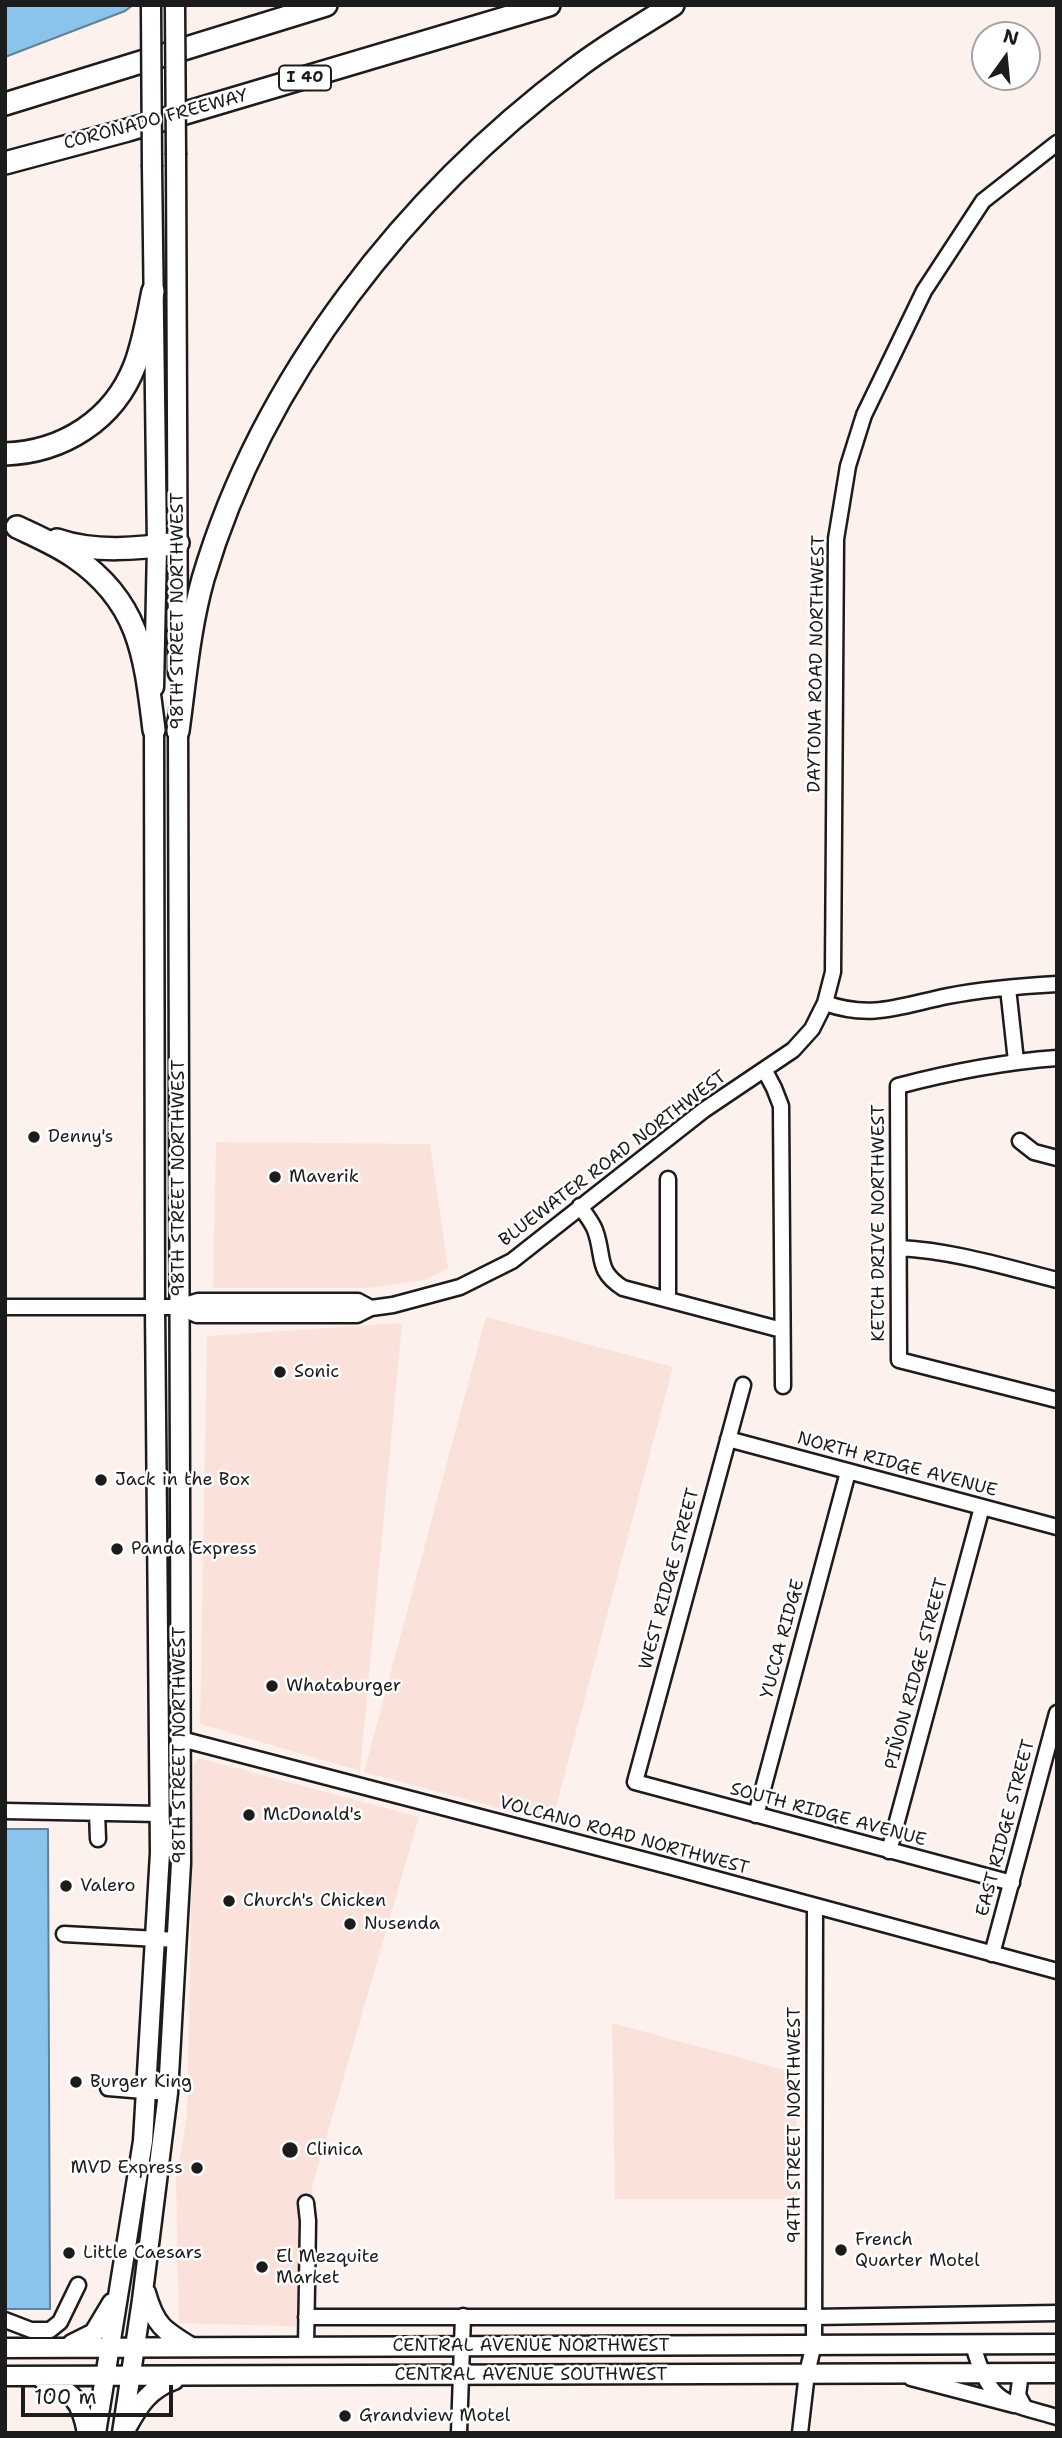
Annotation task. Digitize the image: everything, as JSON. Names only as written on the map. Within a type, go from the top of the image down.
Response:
[{"type":"highway","points":[[5,104],[326,5]]},
{"type":"highway","name":"CORONADO FREEWAY","points":[[5,163],[128,130],[549,5]]},
{"type":"highway","points":[[178,731],[196,608],[219,533],[257,445],[318,340],[382,252],[452,173],[574,69],[673,5]]},
{"type":"highway","points":[[5,174],[33,163],[59,147]]},
{"type":"highway","points":[[5,454],[40,450],[64,441],[86,428],[107,410],[123,389],[136,363],[153,291]]},
{"type":"highway","points":[[11,525],[69,544],[108,547],[167,545]]},
{"type":"highway","points":[[11,525],[72,555],[93,570],[113,590],[128,613],[144,653],[154,730]]},
{"type":"main road","name":"98TH STREET NORTHWEST","points":[[123,2433],[168,2093],[177,1940],[174,1850],[181,1739],[178,731],[153,291],[151,6]]},
{"type":"main road","name":"98TH STREET NORTHWEST","points":[[96,2433],[144,2141],[156,1939],[160,1770],[157,1660],[154,730],[167,545],[176,155],[175,6]]},
{"type":"main road","points":[[157,1660],[167,1678],[169,1735],[181,1739]]},
{"type":"main road","points":[[160,1770],[169,1793],[174,1850]]},
{"type":"main road","points":[[144,2286],[152,2315],[166,2332],[192,2347]]},
{"type":"main road","points":[[64,2348],[94,2333],[120,2288]]},
{"type":"main road","name":"CENTRAL AVENUE NORTHWEST","points":[[5,2348],[1057,2344]]},
{"type":"main road","name":"CENTRAL AVENUE SOUTHWEST","points":[[5,2376],[1057,2373]]},
{"type":"main road","points":[[35,2376],[59,2386],[77,2400],[87,2433]]},
{"type":"main road","points":[[123,2433],[148,2395],[181,2377]]},
{"type":"street","name":"DAYTONA ROAD NORTHWEST","points":[[825,1003],[833,972],[836,539],[848,466],[864,415],[925,291],[982,201],[1057,143]]},
{"type":"street","points":[[825,1003],[859,1012],[883,1012],[948,996],[1057,984]]},
{"type":"street","points":[[1008,988],[1016,1061],[1057,1058]]},
{"type":"street","name":"BLUEWATER ROAD NORTHWEST","points":[[5,1307],[178,1307],[197,1315],[357,1315],[371,1308],[393,1305],[460,1287],[512,1261],[704,1110],[793,1051],[812,1029],[825,1003]]},
{"type":"street","name":"KETCH DRIVE NORTHWEST","points":[[1016,1061],[955,1071],[898,1086],[899,1360],[1057,1401]]},
{"type":"street","points":[[765,1071],[781,1106],[783,1387]]},
{"type":"street","points":[[1020,1142],[1034,1152],[1057,1158]]},
{"type":"street","points":[[668,1180],[668,1300]]},
{"type":"street","points":[[580,1206],[594,1228],[600,1247],[601,1267],[610,1280],[623,1288],[782,1330]]},
{"type":"street","points":[[900,1248],[971,1258],[1057,1280]]},
{"type":"street","name":"WEST RIDGE STREET","points":[[635,1782],[743,1385]]},
{"type":"street","name":"NORTH RIDGE AVENUE","points":[[728,1439],[1057,1527]]},
{"type":"street","name":"YUCCA RIDGE","points":[[756,1815],[848,1472]]},
{"type":"street","name":"PIÑON RIDGE STREET","points":[[889,1851],[982,1507]]},
{"type":"street","name":"EAST RIDGE STREET","points":[[992,1954],[1057,1713]]},
{"type":"street","name":"VOLCANO ROAD NORTHWEST","points":[[181,1739],[1057,1971]]},
{"type":"street","name":"SOUTH RIDGE AVENUE","points":[[635,1782],[1012,1883]]},
{"type":"street","points":[[5,1811],[160,1814],[174,1850]]},
{"type":"street","points":[[97,1813],[98,1839]]},
{"type":"street","name":"94TH STREET NORTHWEST","points":[[800,2433],[807,2373],[814,2344],[815,1906]]},
{"type":"street","points":[[64,1934],[177,1940]]},
{"type":"street","points":[[108,2088],[168,2093]]},
{"type":"street","points":[[306,2203],[306,2347]]},
{"type":"street","points":[[5,2320],[31,2330],[50,2330],[60,2322],[78,2285]]},
{"type":"street","name":"CENTRAL AVENUE NORTHWEST","points":[[306,2317],[1057,2313]]},
{"type":"street","points":[[459,2433],[463,2316]]},
{"type":"street","points":[[973,2345],[981,2373],[994,2393],[1020,2407]]},
{"type":"street","points":[[1020,2407],[1018,2395],[1021,2373]]},
{"type":"street","points":[[896,2374],[1057,2417]]},
{"type":"shaded area","name":"Maverik","points":[[216,1142],[430,1144],[448,1268],[425,1280],[367,1288],[213,1288]]},
{"type":"shaded area","points":[[486,1317],[673,1367],[552,1822],[364,1772]]},
{"type":"shaded area","points":[[402,1323],[360,1771],[200,1724],[207,1336]]},
{"type":"shaded area","points":[[199,1758],[419,1817],[312,2187],[317,2327],[179,2323],[176,2181],[187,2116],[194,1765]]},
{"type":"shaded area","points":[[612,2023],[796,2073],[797,2199],[615,2199]]},
{"type":"water","points":[[5,5],[133,5],[125,11],[5,57]]},
{"type":"water","points":[[5,1829],[48,1829],[50,2309],[5,2309]]},
{"type":"place","name":"Denny's","points":[[34,1137]]},
{"type":"place","name":"Maverik","points":[[275,1177]]},
{"type":"place","name":"Sonic","points":[[280,1372]]},
{"type":"place","name":"Jack in the Box","points":[[101,1480]]},
{"type":"place","name":"Panda Express","points":[[117,1549]]},
{"type":"place","name":"Whataburger","points":[[272,1686]]},
{"type":"place","name":"McDonald's","points":[[249,1815]]},
{"type":"place","name":"Valero","points":[[66,1886]]},
{"type":"place","name":"Church's Chicken","points":[[229,1901]]},
{"type":"place","name":"Nusenda","points":[[350,1924]]},
{"type":"place","name":"Burger King","points":[[76,2082]]},
{"type":"place","name":"Clinica","points":[[290,2150]]},
{"type":"place","name":"MVD Express","points":[[197,2168]]},
{"type":"place","name":"French Quarter Motel","points":[[841,2250]]},
{"type":"place","name":"Little Caesars","points":[[69,2253]]},
{"type":"place","name":"El Mezquite Market","points":[[262,2267]]},
{"type":"place","name":"Grandview Motel","points":[[345,2416]]}]
